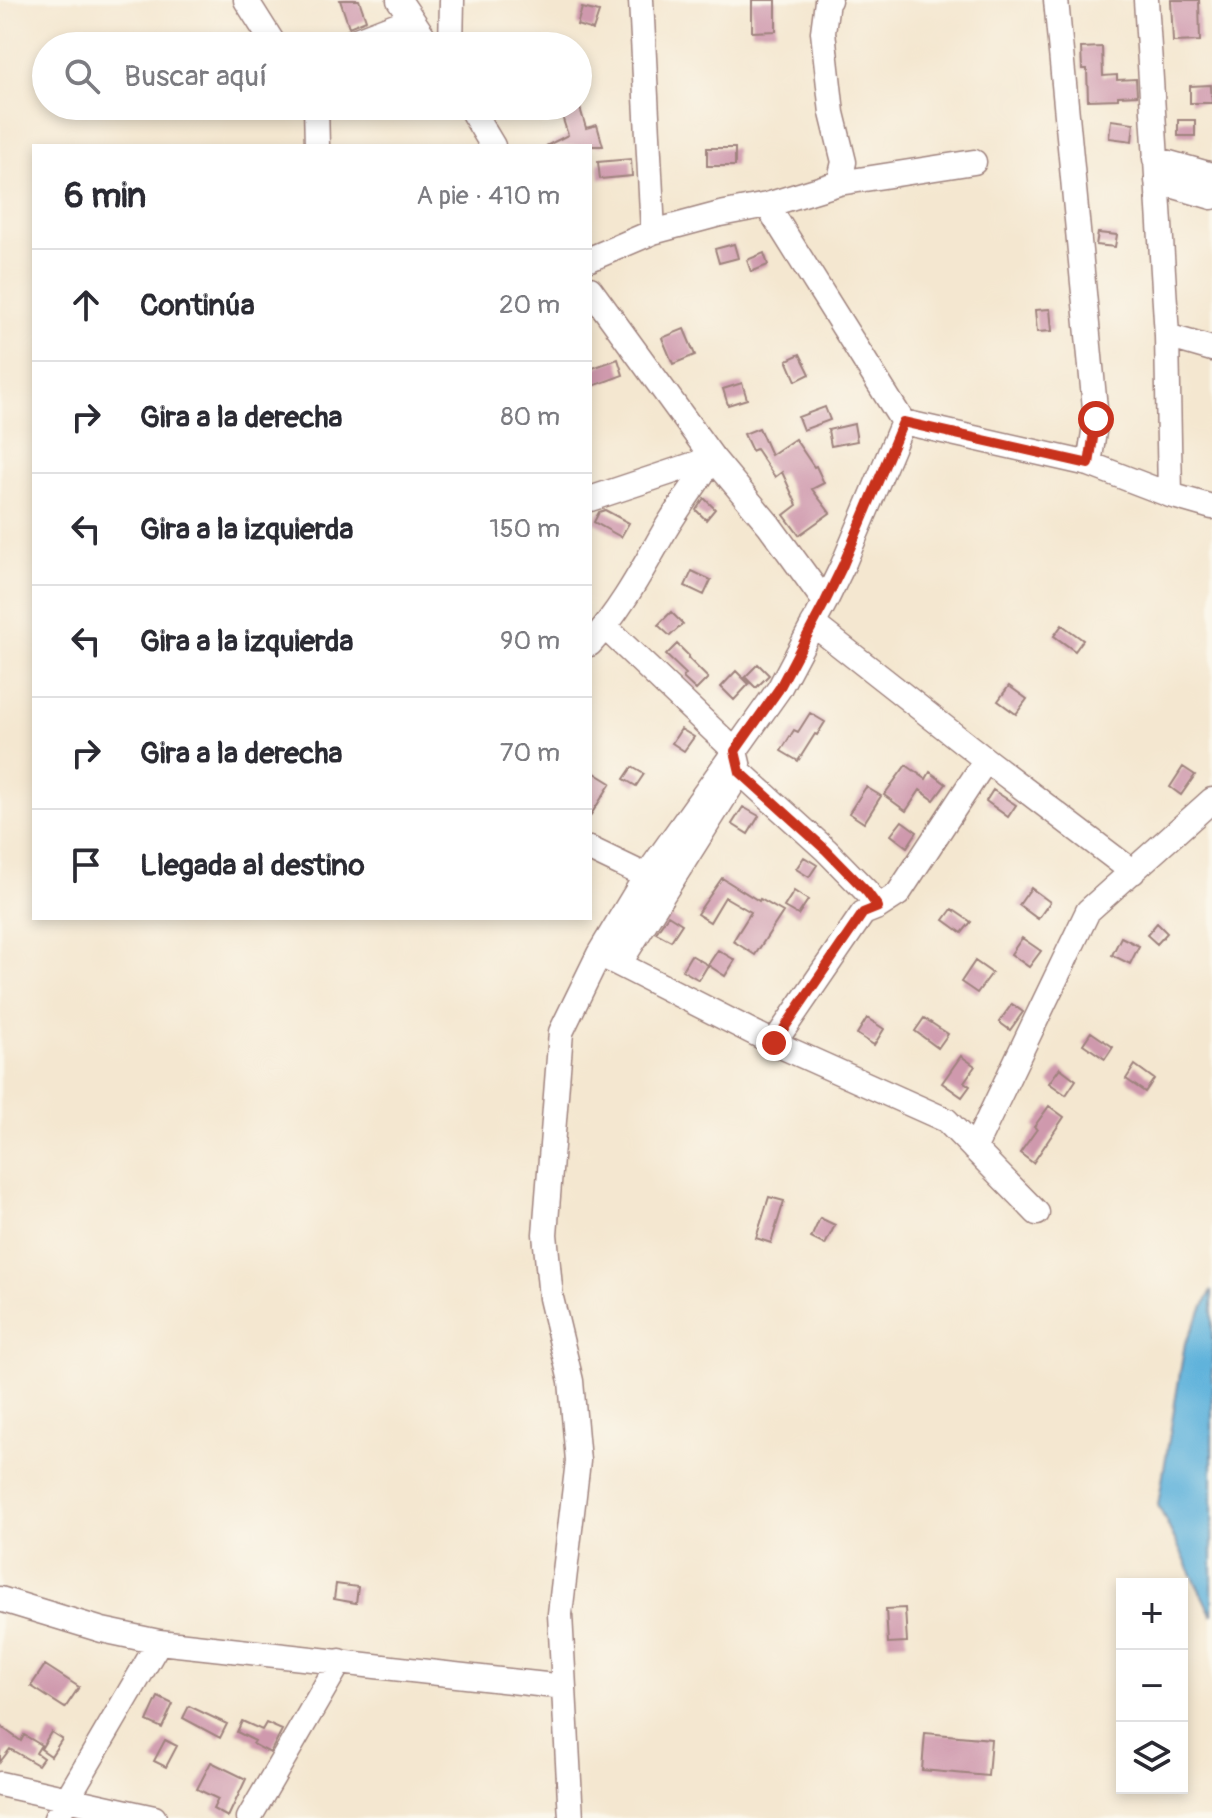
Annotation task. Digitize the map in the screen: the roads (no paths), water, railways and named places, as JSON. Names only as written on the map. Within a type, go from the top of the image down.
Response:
[{"type":"street","points":[[246,0],[266,32]]},
{"type":"street","points":[[451,32],[452,0]]},
{"type":"street","points":[[641,0],[653,232]]},
{"type":"street","points":[[827,0],[823,32],[832,113],[844,162],[839,183]]},
{"type":"street","points":[[1056,0],[1096,419],[1089,464]]},
{"type":"street","points":[[1146,0],[1167,336],[1170,495]]},
{"type":"street","points":[[366,32],[405,10],[420,32]]},
{"type":"street","points":[[316,120],[317,144]]},
{"type":"street","points":[[477,120],[492,144]]},
{"type":"street","points":[[592,258],[653,232],[767,205],[839,183],[974,162]]},
{"type":"street","points":[[1156,170],[1212,175]]},
{"type":"street","points":[[1156,170],[1212,197]]},
{"type":"street","points":[[767,205],[903,422],[1089,464],[1170,495],[1212,507]]},
{"type":"street","points":[[592,296],[599,320],[769,525],[825,602]]},
{"type":"street","points":[[1167,336],[1212,349]]},
{"type":"street","points":[[571,1818],[560,1614],[578,1461],[571,1381],[551,1298],[545,1234],[561,1032],[738,762],[779,689],[843,565],[903,422]]},
{"type":"street","points":[[592,498],[713,458]]},
{"type":"street","points":[[713,458],[666,528],[636,583],[598,636],[738,762],[867,892],[878,907]]},
{"type":"street","points":[[813,624],[1133,872]]},
{"type":"street","points":[[774,1043],[863,913],[898,894],[986,760]]},
{"type":"street","points":[[609,959],[646,876],[738,762]]},
{"type":"street","points":[[974,1149],[1088,911],[1212,800]]},
{"type":"street","points":[[592,850],[646,876]]},
{"type":"street","points":[[609,959],[774,1043],[946,1120],[1037,1213]]},
{"type":"street","points":[[0,1599],[102,1630],[159,1642],[564,1687]]},
{"type":"street","points":[[62,1809],[159,1642]]},
{"type":"street","points":[[249,1818],[340,1661]]},
{"type":"street","points":[[0,1784],[62,1809],[154,1818]]},
{"type":"water","points":[[1212,1290],[1212,1616],[1158,1505],[1185,1343]]}]
